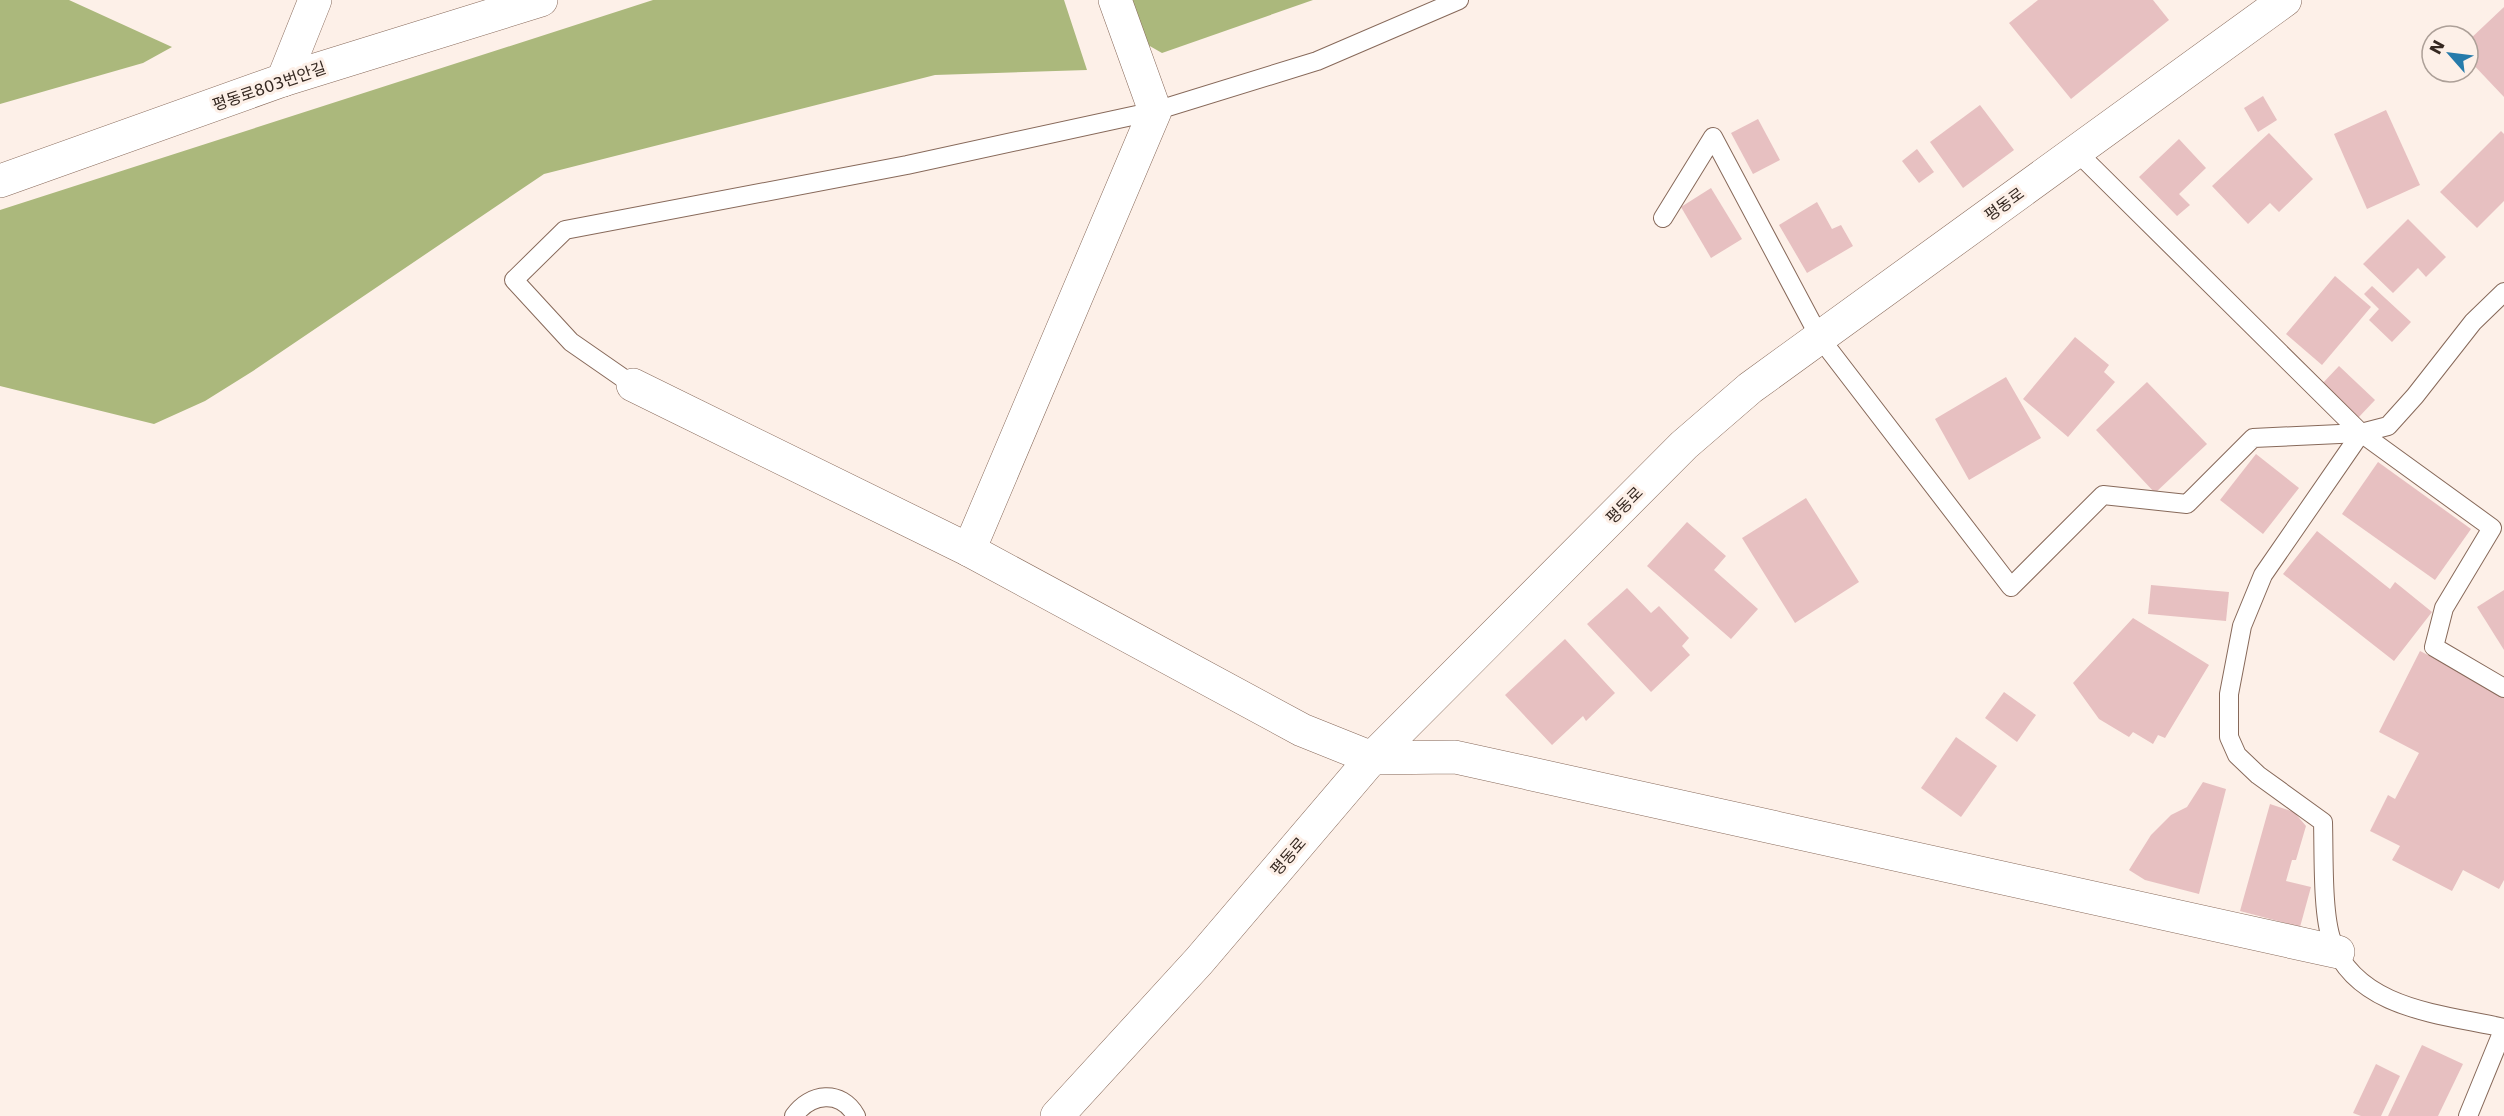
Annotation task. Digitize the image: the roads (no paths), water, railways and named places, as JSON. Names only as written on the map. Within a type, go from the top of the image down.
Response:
[{"type":"street","points":[[283,80],[315,0]]},
{"type":"street","name":"평동로803번안길","points":[[0,181],[283,80],[541,0]]},
{"type":"street","points":[[969,550],[1155,111],[1115,0]]},
{"type":"street","name":"평동로","points":[[1057,1116],[1199,961],[1372,758],[1684,445],[1750,388],[2285,0]]},
{"type":"street","points":[[633,385],[969,550],[1302,730],[1372,758],[1455,757],[2338,952]]},
{"type":"lane","points":[[633,385],[571,342],[514,280],[565,230],[907,165],[1155,111],[1317,61],[1459,0]]},
{"type":"lane","points":[[1663,218],[1713,137],[1820,338],[2011,587],[2103,495],[2187,504],[2253,438],[2361,433],[2388,426],[2415,396],[2473,322],[2504,292]]},
{"type":"lane","points":[[2076,152],[2361,433],[2492,528],[2444,608],[2434,647],[2504,688]]},
{"type":"lane","points":[[2361,433],[2263,575],[2242,626],[2229,694],[2229,736],[2237,755],[2258,775],[2323,822],[2327,919],[2332,941],[2346,967],[2367,987],[2393,1002],[2504,1028],[2468,1116]]},
{"type":"lane","points":[[794,1116],[800,1107],[822,1096],[834,1097],[845,1102],[856,1116]]}]
